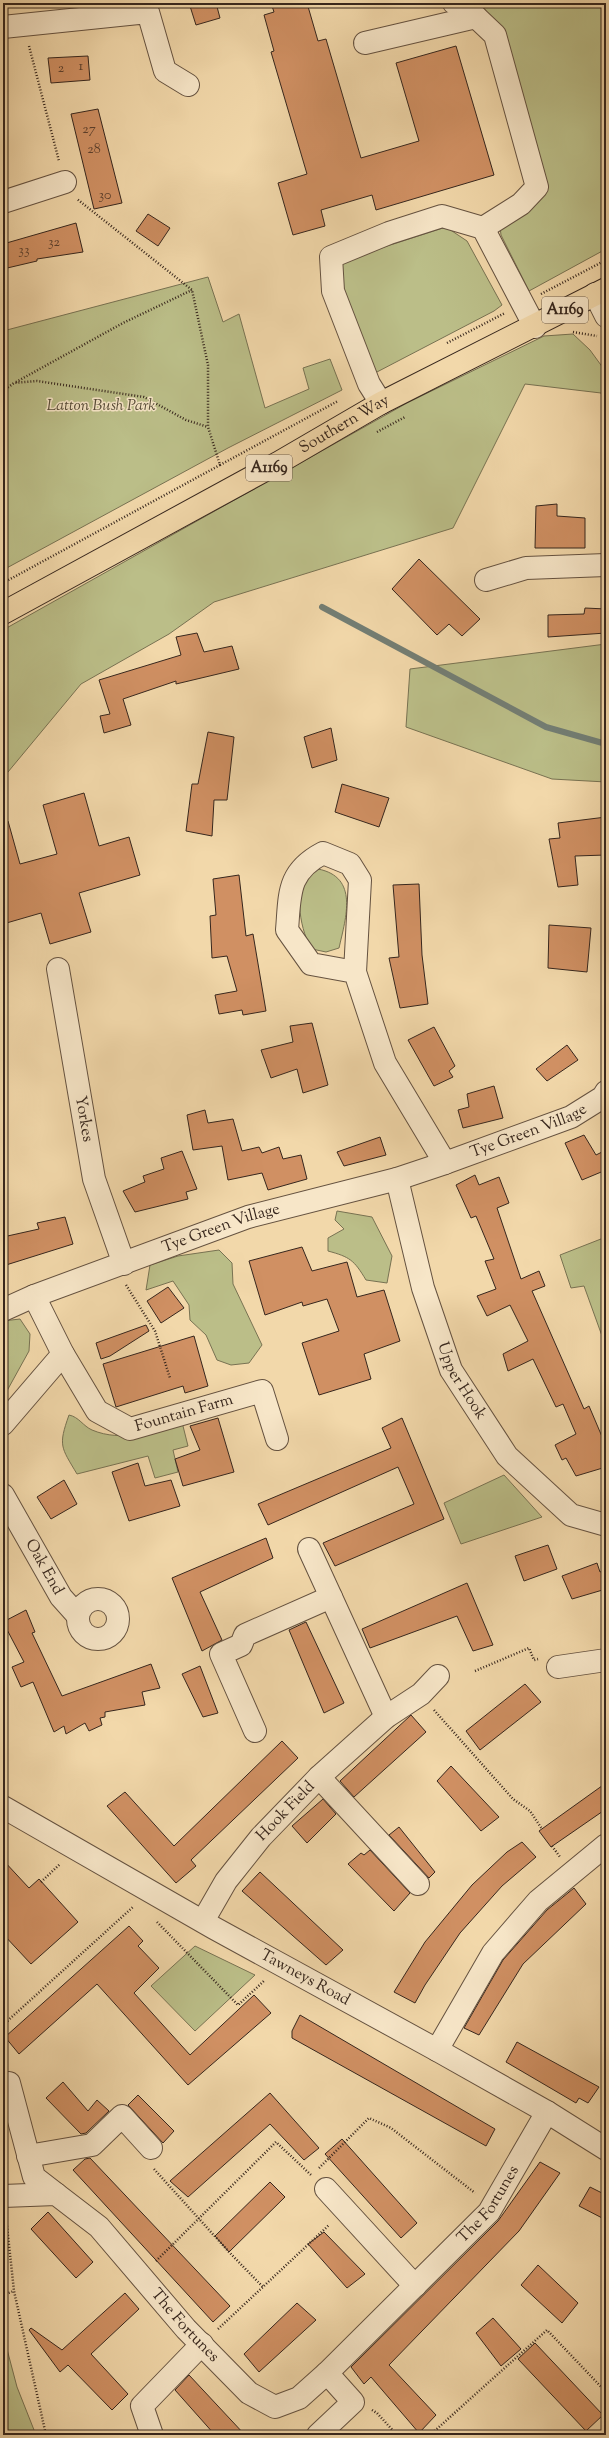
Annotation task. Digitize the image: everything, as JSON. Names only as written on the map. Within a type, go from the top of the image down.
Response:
[{"type":"main road","name":"Southern Way","points":[[3,613],[278,463],[381,404],[601,292]]},
{"type":"street","points":[[454,3],[476,17],[495,35],[537,187],[521,204],[483,228]]},
{"type":"street","points":[[13,26],[117,17],[148,12],[165,71],[188,85]]},
{"type":"street","points":[[365,43],[476,17]]},
{"type":"street","points":[[3,202],[65,182]]},
{"type":"street","points":[[381,404],[369,384],[334,291],[331,257],[389,233],[442,216],[483,228],[535,326]]},
{"type":"street","points":[[601,292],[606,316]]},
{"type":"street","points":[[486,580],[526,568],[606,565]]},
{"type":"street","points":[[355,972],[311,964],[287,930],[291,885],[308,861],[323,853],[350,864],[360,880],[355,972],[385,1063],[445,1163]]},
{"type":"street","name":"Yorkes","points":[[58,969],[94,1179],[120,1266]]},
{"type":"street","name":"Tye Green Village","points":[[3,1310],[34,1296],[120,1266],[248,1217],[397,1179],[445,1163],[571,1117],[603,1097],[606,1092]]},
{"type":"street","name":"Upper Hook","points":[[397,1179],[423,1288],[451,1370],[506,1456],[571,1515],[606,1525]]},
{"type":"street","name":"Fountain Farm","points":[[34,1296],[63,1354],[97,1412],[130,1429],[262,1391],[276,1439]]},
{"type":"street","points":[[3,1424],[63,1354]]},
{"type":"street","name":"Oak End","points":[[3,1495],[61,1597],[78,1616]]},
{"type":"street","points":[[309,1549],[386,1717]]},
{"type":"street","points":[[256,1731],[221,1654],[241,1645],[245,1634],[331,1598]]},
{"type":"street","points":[[558,1667],[606,1660]]},
{"type":"street","name":"Hook Field","points":[[203,1922],[226,1881],[261,1837],[319,1777],[386,1717],[421,1694],[438,1676]]},
{"type":"street","points":[[319,1777],[418,1884]]},
{"type":"street","name":"Tawneys Road","points":[[3,1807],[203,1922],[547,2112],[606,2149]]},
{"type":"street","points":[[437,2050],[493,1953],[538,1901],[604,1849]]},
{"type":"street","name":"The Fortunes","points":[[9,2083],[34,2178],[99,2227],[202,2344],[249,2393],[275,2407],[299,2398],[327,2373],[489,2212],[547,2112]]},
{"type":"street","points":[[28,2156],[92,2145],[122,2116],[151,2148]]},
{"type":"street","points":[[318,2182],[415,2286]]},
{"type":"street","points":[[3,2196],[56,2194]]},
{"type":"street","points":[[152,2435],[142,2406],[202,2344]]},
{"type":"street","points":[[318,2435],[354,2402],[327,2373]]},
{"type":"path","points":[[3,583],[220,465],[208,426],[208,365],[192,290],[80,204],[65,182],[13,26]]},
{"type":"path","points":[[3,391],[14,383],[123,323],[192,290]]},
{"type":"path","points":[[14,383],[37,381],[57,383],[144,397],[186,420],[208,426]]},
{"type":"path","points":[[120,1266],[155,1331],[170,1378]]},
{"type":"path","points":[[475,1671],[529,1648],[534,1660],[553,1659],[558,1667]]},
{"type":"path","points":[[421,1694],[513,1799],[530,1811],[542,1829]]},
{"type":"path","points":[[41,1882],[64,1860]]},
{"type":"path","points":[[3,2025],[138,1902]]},
{"type":"path","points":[[155,1919],[238,2005],[281,1965]]},
{"type":"path","points":[[141,2275],[276,2142],[318,2182],[369,2118],[391,2128],[493,2206]]},
{"type":"path","points":[[151,2148],[150,2164],[199,2219],[264,2287]]},
{"type":"path","points":[[3,2196],[14,2291],[46,2435]]},
{"type":"path","points":[[202,2344],[344,2211]]},
{"type":"path","points":[[3,2295],[14,2291]]},
{"type":"path","points":[[430,2435],[547,2330],[606,2392]]},
{"type":"path","points":[[354,2402],[378,2413],[397,2435]]},
{"type":"green space","points":[[480,3],[606,3],[606,249],[529,291],[501,235],[500,227],[531,201],[494,25]]},
{"type":"green space","points":[[446,227],[467,241],[502,305],[494,311],[375,373],[336,289],[344,260]]},
{"type":"green space","name":"Latton Bush Park","points":[[208,277],[223,322],[239,314],[265,408],[309,389],[303,368],[330,359],[342,390],[228,448],[3,570],[3,331]]},
{"type":"green space","points":[[573,334],[590,350],[606,372],[606,403],[601,393],[525,384],[453,528],[214,602],[169,634],[81,684],[3,778],[3,630],[407,403],[544,336]]},
{"type":"green space","points":[[606,644],[606,782],[552,779],[406,727],[410,669]]},
{"type":"green space","points":[[318,869],[331,873],[340,880],[345,889],[346,911],[339,948],[326,952],[312,949],[305,933],[300,912],[300,891],[303,882],[308,874]]},
{"type":"green space","points":[[337,1211],[372,1217],[392,1256],[387,1283],[366,1280],[351,1260],[342,1255],[328,1251],[328,1238],[344,1229],[335,1220]]},
{"type":"green space","points":[[606,1237],[606,1347],[584,1286],[571,1288],[560,1255]]},
{"type":"green space","points":[[219,1250],[232,1263],[233,1284],[262,1345],[249,1363],[231,1365],[217,1360],[206,1335],[190,1320],[189,1305],[173,1281],[146,1290],[150,1265],[178,1256]]},
{"type":"green space","points":[[20,1319],[30,1334],[29,1351],[3,1398],[3,1321]]},
{"type":"green space","points":[[69,1415],[76,1418],[92,1430],[103,1434],[115,1435],[137,1434],[182,1422],[188,1446],[173,1450],[178,1472],[155,1478],[148,1456],[77,1474],[67,1458],[62,1440]]},
{"type":"green space","points":[[504,1475],[542,1517],[461,1544],[444,1503]]},
{"type":"green space","points":[[195,1946],[255,1975],[195,2031],[151,1986]]},
{"type":"green space","points":[[3,2334],[17,2387],[36,2435],[3,2435]]},
{"type":"building","points":[[189,3],[216,3],[220,18],[196,25]]},
{"type":"building","points":[[271,3],[307,3],[318,41],[326,39],[361,158],[419,141],[396,63],[456,46],[494,175],[376,210],[372,195],[321,210],[325,226],[293,235],[278,183],[307,174],[271,52],[274,51],[264,15],[274,12]]},
{"type":"building","points":[[88,56],[90,80],[51,83],[48,58]]},
{"type":"building","points":[[98,109],[122,203],[94,209],[71,114]]},
{"type":"building","points":[[148,214],[170,228],[158,246],[136,231]]},
{"type":"building","points":[[76,223],[83,252],[37,259],[37,261],[3,269],[3,244]]},
{"type":"building","points":[[557,504],[557,516],[585,518],[585,548],[535,548],[536,506]]},
{"type":"building","points":[[419,559],[480,619],[462,636],[449,624],[437,635],[392,589]]},
{"type":"building","points":[[585,608],[606,609],[606,633],[548,637],[548,615],[584,614]]},
{"type":"building","points":[[197,633],[204,652],[232,646],[239,669],[176,684],[176,681],[123,699],[131,725],[104,733],[100,716],[110,714],[99,680],[181,655],[176,637]]},
{"type":"building","points":[[331,728],[337,760],[312,768],[304,737]]},
{"type":"building","points":[[208,732],[234,737],[227,800],[214,800],[212,836],[186,831],[192,784],[198,784]]},
{"type":"building","points":[[342,784],[389,798],[379,827],[335,812]]},
{"type":"building","points":[[84,793],[99,846],[129,837],[140,875],[79,893],[91,932],[50,944],[41,913],[3,924],[3,821],[8,821],[20,864],[57,854],[43,805]]},
{"type":"building","points":[[606,817],[606,855],[575,856],[578,885],[558,887],[549,839],[560,838],[558,823]]},
{"type":"building","points":[[239,875],[246,936],[253,934],[266,1011],[243,1015],[242,1010],[219,1014],[215,995],[237,991],[227,956],[212,958],[210,916],[216,915],[213,879]]},
{"type":"building","points":[[419,884],[422,955],[428,1004],[400,1008],[389,958],[399,957],[393,885]]},
{"type":"building","points":[[549,925],[591,928],[587,972],[548,968]]},
{"type":"building","points":[[312,1023],[328,1085],[303,1093],[297,1069],[271,1078],[261,1050],[293,1042],[290,1026]]},
{"type":"building","points":[[434,1027],[455,1066],[449,1071],[453,1077],[434,1086],[408,1040]]},
{"type":"building","points":[[567,1045],[578,1060],[547,1081],[536,1069]]},
{"type":"building","points":[[494,1086],[503,1118],[463,1128],[458,1110],[469,1107],[467,1094]]},
{"type":"building","points":[[205,1110],[208,1123],[233,1119],[242,1151],[259,1147],[262,1153],[279,1147],[283,1159],[301,1155],[307,1179],[268,1190],[262,1173],[228,1180],[222,1146],[193,1150],[187,1115]]},
{"type":"building","points":[[584,1135],[596,1155],[606,1150],[606,1170],[582,1180],[565,1143]]},
{"type":"building","points":[[380,1137],[386,1155],[344,1166],[337,1152]]},
{"type":"building","points":[[182,1151],[197,1189],[186,1192],[188,1199],[135,1212],[123,1191],[145,1182],[143,1176],[164,1169],[161,1158]]},
{"type":"building","points":[[475,1175],[479,1185],[499,1177],[509,1203],[497,1208],[521,1279],[539,1271],[545,1286],[532,1291],[584,1409],[589,1406],[606,1446],[606,1467],[576,1476],[566,1458],[562,1460],[555,1445],[576,1434],[563,1404],[556,1407],[533,1359],[508,1371],[503,1354],[528,1341],[510,1305],[487,1316],[477,1296],[496,1289],[485,1261],[494,1259],[476,1216],[471,1218],[456,1185]]},
{"type":"building","points":[[65,1217],[73,1244],[6,1265],[3,1237],[39,1229],[37,1223]]},
{"type":"building","points":[[302,1247],[312,1271],[347,1262],[357,1297],[384,1290],[400,1341],[364,1354],[371,1379],[319,1395],[302,1343],[339,1331],[327,1299],[303,1306],[302,1302],[265,1315],[249,1261]]},
{"type":"building","points":[[168,1287],[184,1308],[161,1323],[147,1301]]},
{"type":"building","points":[[146,1325],[149,1331],[110,1356],[101,1359],[96,1343]]},
{"type":"building","points":[[194,1336],[208,1386],[185,1393],[183,1386],[116,1407],[103,1364]]},
{"type":"building","points":[[218,1418],[234,1472],[183,1486],[175,1459],[200,1450],[190,1426]]},
{"type":"building","points":[[402,1418],[444,1519],[335,1566],[323,1543],[414,1504],[398,1467],[268,1525],[258,1504],[391,1448],[382,1428]]},
{"type":"building","points":[[138,1463],[145,1486],[171,1480],[180,1506],[129,1521],[112,1472]]},
{"type":"building","points":[[64,1480],[77,1504],[51,1519],[37,1497]]},
{"type":"building","points":[[266,1538],[273,1558],[200,1592],[222,1640],[202,1651],[172,1578]]},
{"type":"building","points":[[548,1545],[557,1569],[524,1581],[515,1556]]},
{"type":"building","points":[[597,1563],[600,1572],[606,1570],[606,1589],[572,1599],[562,1576]]},
{"type":"building","points":[[467,1583],[493,1645],[473,1651],[457,1616],[370,1648],[362,1629]]},
{"type":"building","points":[[26,1610],[35,1632],[32,1633],[62,1696],[151,1664],[160,1688],[142,1692],[145,1705],[105,1712],[105,1717],[100,1718],[102,1725],[89,1731],[85,1723],[66,1734],[64,1726],[54,1732],[33,1682],[21,1687],[12,1667],[24,1662],[3,1622]]},
{"type":"building","points":[[306,1622],[344,1703],[324,1713],[289,1630]]},
{"type":"building","points":[[200,1666],[218,1713],[203,1717],[182,1674]]},
{"type":"building","points":[[525,1684],[541,1702],[480,1750],[466,1731]]},
{"type":"building","points":[[411,1715],[426,1732],[354,1797],[340,1781]]},
{"type":"building","points":[[282,1741],[298,1758],[191,1860],[196,1866],[176,1883],[107,1806],[125,1792],[174,1846]]},
{"type":"building","points":[[451,1766],[499,1817],[481,1831],[437,1781]]},
{"type":"building","points":[[606,1783],[606,1809],[551,1847],[539,1831]]},
{"type":"building","points":[[323,1799],[336,1814],[307,1843],[292,1826]]},
{"type":"building","points":[[399,1827],[435,1872],[429,1878],[389,1835]]},
{"type":"building","points":[[522,1842],[536,1857],[502,1886],[460,1933],[425,1985],[415,2003],[394,1992],[425,1942],[472,1885],[507,1852]]},
{"type":"building","points":[[370,1850],[410,1893],[394,1911],[348,1864],[361,1853],[364,1855]]},
{"type":"building","points":[[3,1860],[29,1888],[39,1879],[78,1922],[31,1964],[3,1934]]},
{"type":"building","points":[[260,1872],[343,1950],[326,1965],[242,1891]]},
{"type":"building","points":[[574,1888],[586,1904],[523,1964],[479,2035],[464,2028],[503,1960],[547,1910]]},
{"type":"building","points":[[129,1926],[143,1941],[138,1946],[159,1968],[134,1993],[190,2055],[254,1995],[271,2013],[188,2085],[97,1984],[19,2054],[5,2037]]},
{"type":"building","points":[[300,2015],[495,2129],[486,2146],[292,2038],[292,2031]]},
{"type":"building","points":[[517,2042],[599,2087],[588,2103],[579,2098],[576,2103],[506,2062]]},
{"type":"building","points":[[63,2082],[88,2111],[97,2100],[109,2111],[86,2133],[81,2134],[46,2098]]},
{"type":"building","points":[[270,2093],[319,2148],[304,2160],[270,2124],[188,2197],[170,2181]]},
{"type":"building","points":[[138,2095],[174,2131],[163,2143],[128,2105]]},
{"type":"building","points":[[342,2139],[417,2223],[401,2238],[325,2154]]},
{"type":"building","points":[[90,2158],[230,2306],[213,2322],[73,2170],[85,2159]]},
{"type":"building","points":[[540,2162],[560,2173],[519,2231],[389,2365],[436,2415],[419,2433],[371,2377],[364,2384],[351,2367],[498,2221]]},
{"type":"building","points":[[270,2182],[285,2197],[229,2252],[215,2236]]},
{"type":"building","points":[[590,2187],[606,2195],[606,2220],[579,2206]]},
{"type":"building","points":[[48,2212],[93,2262],[76,2278],[31,2229]]},
{"type":"building","points":[[324,2232],[365,2274],[347,2288],[308,2244]]},
{"type":"building","points":[[538,2265],[578,2303],[562,2323],[521,2285]]},
{"type":"building","points":[[125,2293],[139,2309],[91,2354],[128,2394],[112,2410],[68,2365],[60,2372],[29,2330],[31,2328],[62,2350]]},
{"type":"building","points":[[297,2303],[316,2320],[259,2372],[244,2354]]},
{"type":"building","points":[[493,2318],[521,2349],[501,2366],[476,2333]]},
{"type":"building","points":[[535,2343],[603,2415],[586,2431],[518,2359]]},
{"type":"building","points":[[189,2375],[245,2435],[215,2435],[175,2390]]},
{"type":"waterway","points":[[322,607],[546,727],[606,744]]}]
